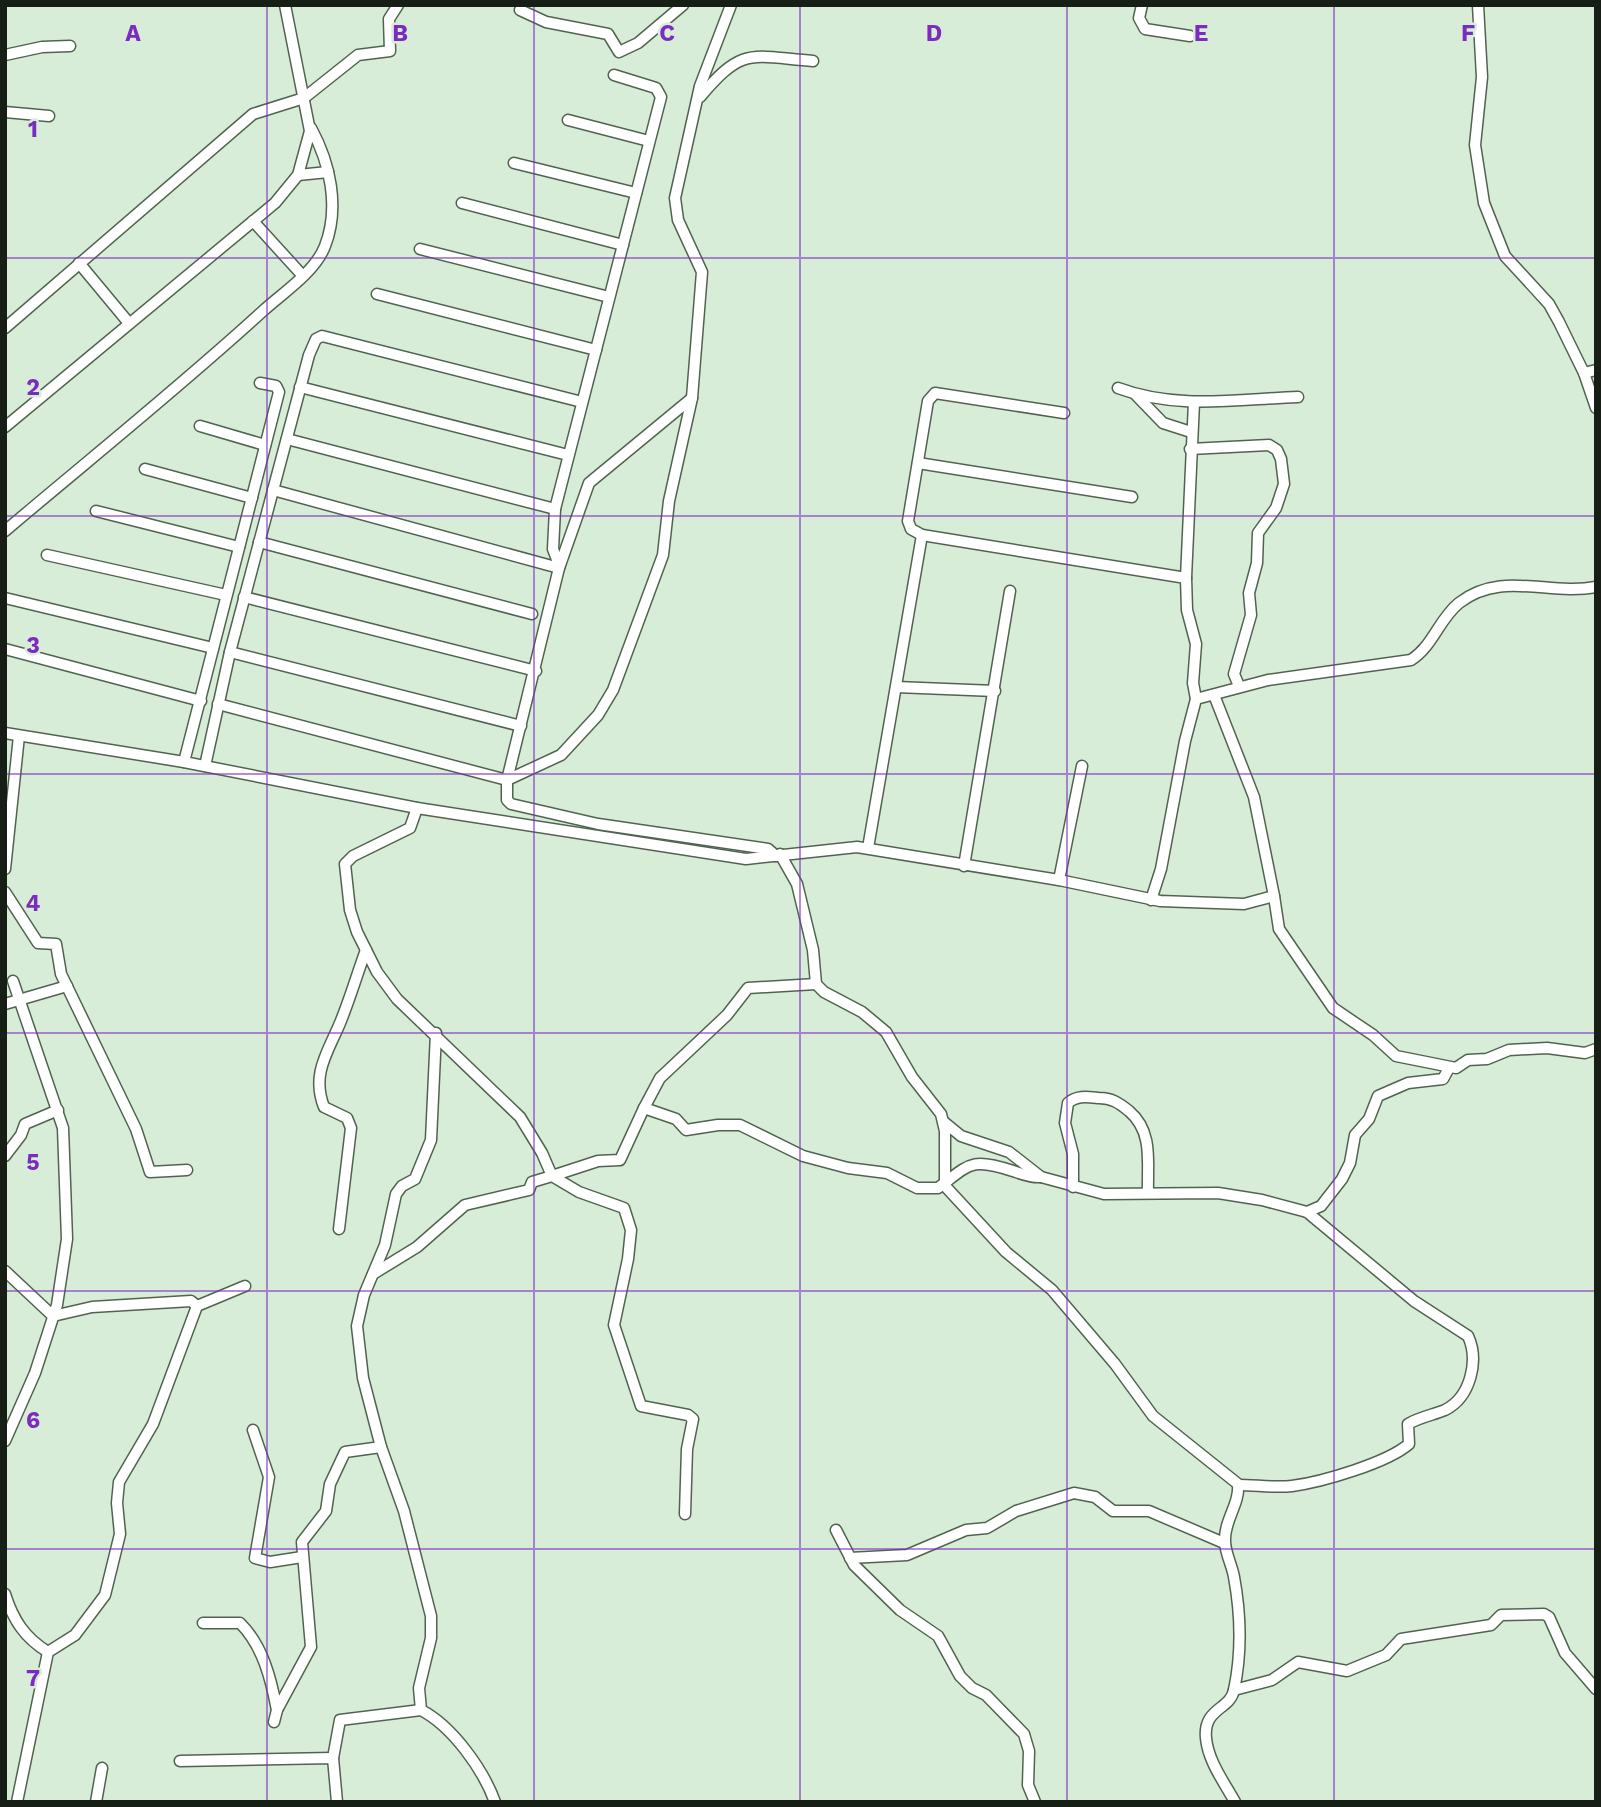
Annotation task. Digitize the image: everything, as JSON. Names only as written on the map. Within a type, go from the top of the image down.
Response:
[{"type":"street","points":[[5,531],[218,351],[320,256],[330,229],[332,204],[328,172],[310,127],[285,5]]},
{"type":"street","points":[[5,328],[253,114],[304,98],[358,55],[390,51],[389,19],[398,5]]},
{"type":"street","points":[[520,10],[546,22],[608,34],[620,52],[638,43],[683,5]]},
{"type":"street","points":[[218,704],[507,780],[561,755],[598,715],[612,690],[660,565],[669,501],[692,398],[702,272],[678,220],[675,198],[697,100],[731,5]]},
{"type":"street","points":[[1142,5],[1139,18],[1145,29],[1190,36]]},
{"type":"street","points":[[1478,5],[1482,77],[1475,145],[1484,203],[1505,256],[1549,304],[1584,373],[1596,408]]},
{"type":"street","points":[[5,55],[42,47],[70,46]]},
{"type":"street","points":[[697,100],[723,69],[740,59],[760,57],[813,61]]},
{"type":"street","points":[[559,567],[553,549],[555,509],[661,97],[659,89],[614,75]]},
{"type":"street","points":[[5,112],[48,116]]},
{"type":"street","points":[[568,120],[649,141]]},
{"type":"street","points":[[5,427],[128,322],[275,203],[298,175],[310,127]]},
{"type":"street","points":[[514,163],[636,193]]},
{"type":"street","points":[[298,175],[328,172]]},
{"type":"street","points":[[462,204],[623,245]]},
{"type":"street","points":[[253,221],[302,275]]},
{"type":"street","points":[[420,249],[609,297]]},
{"type":"street","points":[[79,263],[128,322]]},
{"type":"street","points":[[377,294],[596,350]]},
{"type":"street","points":[[205,766],[244,597],[300,387],[316,339],[322,336],[582,402]]},
{"type":"street","points":[[1584,373],[1596,370]]},
{"type":"street","points":[[184,762],[279,390],[276,386],[260,383]]},
{"type":"street","points":[[300,387],[568,455]]},
{"type":"street","points":[[1118,388],[1158,400],[1194,402],[1298,397]]},
{"type":"street","points":[[1064,413],[935,393],[928,401],[908,521],[911,529],[922,535],[1186,578]]},
{"type":"street","points":[[1136,395],[1163,423],[1191,432]]},
{"type":"street","points":[[692,398],[589,483],[559,567],[536,671],[507,780],[507,800],[510,804],[597,824],[768,849],[778,855],[797,884],[813,950],[816,984],[824,992],[862,1012],[886,1032],[912,1077],[944,1122],[961,1136],[1009,1152],[1041,1177]]},
{"type":"street","points":[[1151,900],[1161,869],[1185,741],[1196,699],[1193,683],[1196,644],[1187,610],[1186,578],[1194,402]]},
{"type":"street","points":[[200,426],[265,445]]},
{"type":"street","points":[[287,439],[555,509]]},
{"type":"street","points":[[1190,449],[1269,445],[1277,450],[1283,468],[1284,484],[1276,508],[1258,533],[1257,563],[1250,593],[1251,615],[1234,674],[1239,686]]},
{"type":"street","points":[[918,463],[1132,497]]},
{"type":"street","points":[[145,469],[252,498]]},
{"type":"street","points":[[273,490],[559,567]]},
{"type":"street","points":[[96,511],[239,547]]},
{"type":"street","points":[[868,848],[922,535]]},
{"type":"street","points":[[259,542],[533,614]]},
{"type":"street","points":[[47,555],[226,595]]},
{"type":"street","points":[[1196,699],[1239,686],[1411,660],[1423,651],[1450,611],[1460,602],[1494,587],[1528,584],[1576,590],[1596,587]]},
{"type":"street","points":[[964,866],[1010,591]]},
{"type":"street","points":[[244,597],[536,671]]},
{"type":"street","points":[[5,598],[213,648]]},
{"type":"street","points":[[5,649],[201,702]]},
{"type":"street","points":[[230,652],[521,726]]},
{"type":"street","points":[[896,687],[995,691]]},
{"type":"street","points":[[1214,695],[1254,797],[1279,929],[1333,1008],[1373,1035],[1395,1056],[1449,1068],[1509,1050],[1547,1048],[1585,1053],[1596,1049]]},
{"type":"street","points":[[5,733],[184,762],[417,808],[746,859],[836,848],[868,848],[1059,880],[1151,900],[1200,905],[1244,904],[1274,896]]},
{"type":"street","points":[[5,869],[19,736]]},
{"type":"street","points":[[1059,880],[1082,766]]},
{"type":"street","points":[[417,808],[410,828],[353,856],[345,864],[350,910],[377,972],[397,999],[436,1033],[520,1117],[542,1153],[552,1176],[579,1192],[624,1208],[629,1216],[628,1259],[614,1325],[641,1406],[688,1415],[693,1419],[687,1449],[685,1514]]},
{"type":"street","points":[[5,892],[38,943],[56,944],[61,974],[136,1129],[150,1172],[187,1170]]},
{"type":"street","points":[[340,1229],[351,1128],[347,1118],[324,1107],[319,1079],[321,1061],[340,1025],[366,950]]},
{"type":"street","points":[[5,1441],[35,1373],[53,1316],[62,1284],[67,1239],[66,1148],[58,1110],[13,981]]},
{"type":"street","points":[[372,1274],[417,1247],[465,1205],[520,1194],[529,1190],[532,1182],[598,1161],[620,1160],[660,1078],[727,1015],[748,988],[816,984]]},
{"type":"street","points":[[5,1004],[67,986]]},
{"type":"street","points":[[421,1710],[419,1688],[431,1638],[431,1616],[404,1511],[381,1447],[357,1345],[360,1312],[385,1245],[396,1194],[402,1186],[415,1179],[431,1140],[436,1033]]},
{"type":"street","points":[[1307,1212],[1321,1206],[1342,1179],[1350,1163],[1356,1133],[1369,1119],[1378,1096],[1408,1083],[1443,1079],[1449,1068]]},
{"type":"street","points":[[1073,1186],[1073,1154],[1065,1123],[1068,1102],[1083,1097],[1108,1098],[1117,1101],[1141,1124],[1148,1143],[1148,1193]]},
{"type":"street","points":[[644,1108],[676,1119],[686,1130],[740,1125],[803,1156],[848,1168],[887,1173],[917,1188],[935,1189],[954,1173],[988,1164],[1104,1194],[1217,1193],[1262,1200],[1307,1212],[1414,1301],[1441,1321],[1466,1334],[1473,1347],[1473,1369],[1453,1405],[1408,1423],[1409,1444],[1399,1452],[1377,1462],[1293,1486],[1238,1485]]},
{"type":"street","points":[[5,1156],[21,1135],[25,1124],[58,1110]]},
{"type":"street","points":[[944,1122],[944,1183],[1006,1252],[1052,1290],[1115,1364],[1153,1416],[1230,1475],[1238,1485]]},
{"type":"street","points":[[5,1272],[53,1316]]},
{"type":"street","points":[[17,1802],[41,1673],[48,1652],[75,1635],[105,1595],[120,1534],[117,1503],[119,1482],[153,1424],[197,1306],[245,1286]]},
{"type":"street","points":[[53,1316],[113,1306],[191,1301],[197,1306]]},
{"type":"street","points":[[253,1430],[269,1478],[256,1558],[270,1562],[302,1557]]},
{"type":"street","points":[[274,1723],[277,1710],[312,1647],[302,1557],[303,1542],[326,1511],[330,1484],[343,1455],[349,1450],[381,1447]]},
{"type":"street","points":[[1235,1802],[1210,1756],[1206,1738],[1210,1716],[1227,1702],[1234,1690],[1241,1620],[1234,1574],[1224,1543],[1238,1485]]},
{"type":"street","points":[[850,1558],[907,1555],[966,1530],[987,1528],[1017,1511],[1074,1493],[1095,1497],[1113,1511],[1149,1511],[1224,1543]]},
{"type":"street","points":[[836,1530],[850,1558],[900,1610],[937,1636],[961,1676],[972,1688],[986,1695],[1024,1734],[1029,1751],[1028,1785],[1035,1802]]},
{"type":"street","points":[[5,1594],[11,1615],[23,1632],[48,1652]]},
{"type":"street","points":[[1234,1690],[1272,1680],[1298,1662],[1342,1671],[1353,1670],[1386,1655],[1401,1639],[1484,1627],[1491,1625],[1501,1615],[1537,1614],[1544,1614],[1553,1621],[1564,1653],[1596,1689]]},
{"type":"street","points":[[203,1623],[240,1623],[248,1630],[271,1673],[277,1710]]},
{"type":"street","points":[[337,1802],[333,1758],[340,1720],[421,1710],[433,1716],[460,1746],[495,1802]]},
{"type":"street","points":[[180,1761],[333,1758]]},
{"type":"street","points":[[96,1802],[102,1768]]}]
